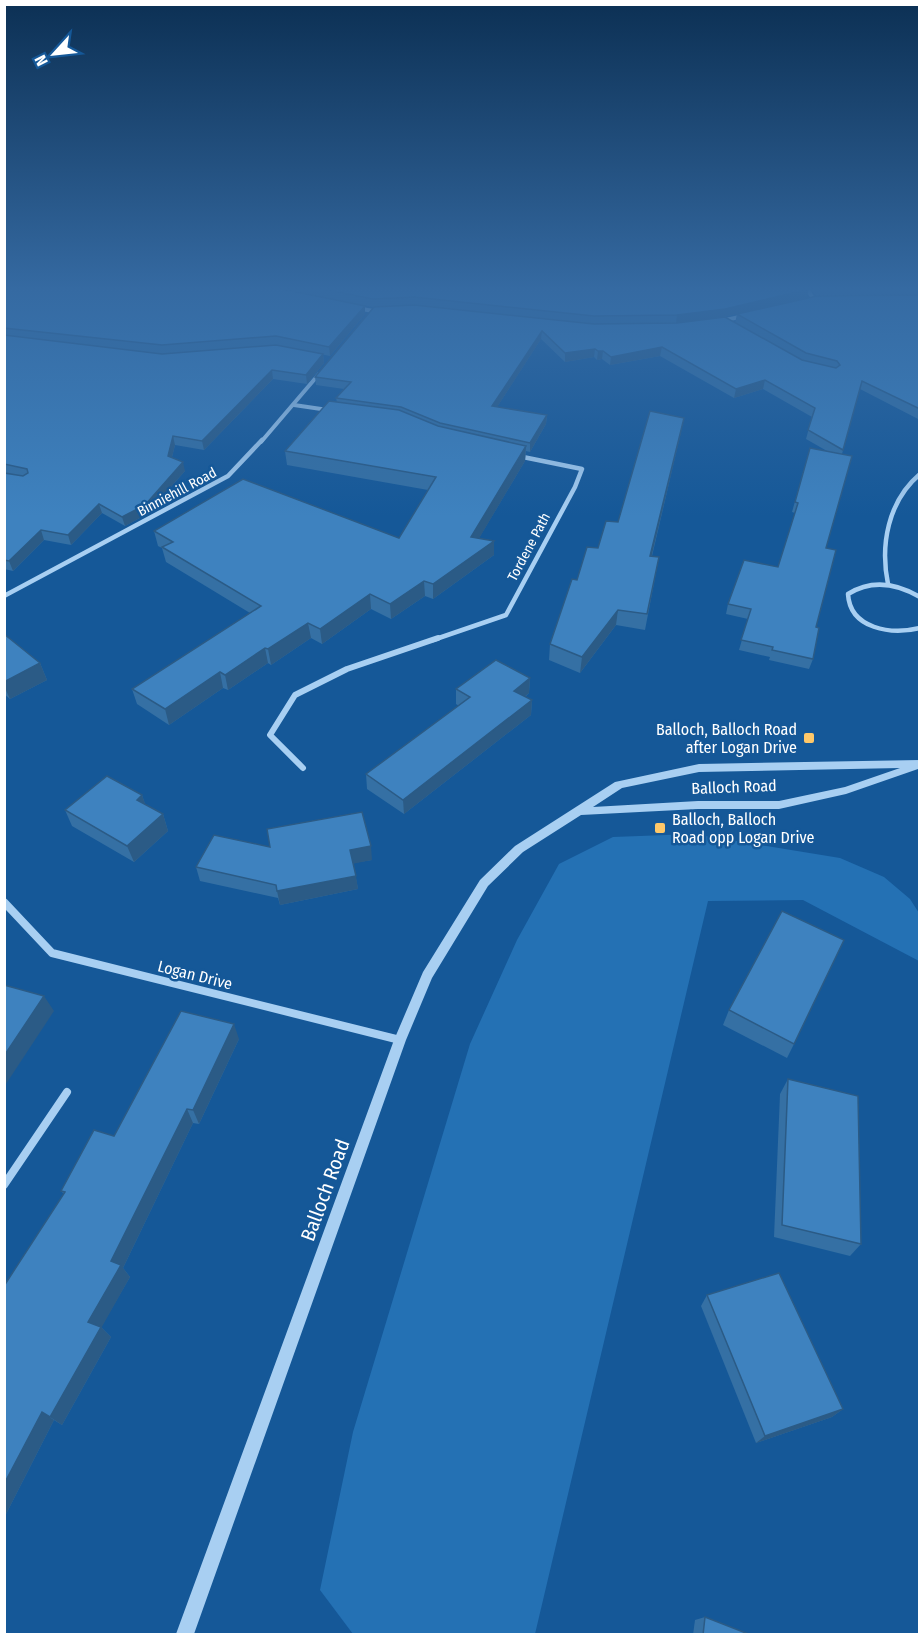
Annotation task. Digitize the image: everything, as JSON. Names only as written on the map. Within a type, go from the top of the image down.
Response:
[{"type":"street","name":"Binniehill Road","points":[[4,596],[228,477],[294,405],[323,369]]},
{"type":"street","points":[[294,405],[329,410]]},
{"type":"street","name":"Tordene Path","points":[[303,768],[270,735],[295,695],[347,669],[506,615],[575,487],[582,469],[517,455]]},
{"type":"street","points":[[888,584],[884,564],[890,522],[899,498],[920,474]]},
{"type":"street","points":[[920,597],[888,584],[864,585],[848,594],[847,603],[853,614],[865,623],[882,630],[901,632],[920,628]]},
{"type":"street","name":"Balloch Road","points":[[580,812],[698,805],[779,805],[846,790],[920,764]]},
{"type":"street","name":"Balloch Road","points":[[184,1635],[400,1040],[427,975],[484,883],[519,849],[619,785],[699,768],[920,764]]},
{"type":"street","name":"Logan Drive","points":[[4,902],[52,953],[400,1040]]},
{"type":"street","points":[[4,1185],[67,1092]]},
{"type":"shaded area","points":[[693,834],[840,858],[884,877],[910,899],[919,913],[919,961],[803,900],[708,901],[535,1634],[353,1634],[320,1590],[353,1432],[470,1044],[517,940],[559,864],[613,837]]},
{"type":"building","points":[[4,363],[315,363],[306,375],[272,370],[202,441],[173,436],[168,456],[183,462],[145,505],[122,517],[99,504],[68,535],[41,530],[9,561],[4,560],[4,473],[23,476],[28,473],[27,469],[4,464]]},
{"type":"building","points":[[326,363],[520,363],[492,406],[547,415],[530,443],[440,423],[401,407],[336,398],[351,382],[315,377]]},
{"type":"building","points":[[691,363],[817,363],[836,368],[839,363],[920,363],[920,409],[862,381],[843,450],[808,430],[815,408],[765,380],[736,389]]},
{"type":"building","points":[[329,401],[399,410],[438,426],[526,446],[471,537],[494,541],[433,584],[424,581],[390,604],[370,594],[320,629],[308,623],[225,675],[220,672],[165,709],[132,689],[261,606],[162,547],[173,542],[154,531],[243,479],[399,538],[436,477],[285,451]]},
{"type":"building","points":[[650,411],[684,418],[650,556],[659,557],[647,614],[618,610],[582,657],[550,644],[572,579],[577,580],[587,547],[598,548],[606,521],[618,522]]},
{"type":"building","points":[[810,448],[852,456],[826,548],[836,550],[816,627],[819,628],[813,659],[741,640],[751,609],[728,604],[744,560],[778,567],[798,503],[795,502]]},
{"type":"building","points":[[4,634],[40,663],[4,682]]},
{"type":"building","points":[[496,660],[530,678],[514,691],[532,700],[403,800],[366,774],[470,697],[456,689]]},
{"type":"building","points":[[107,776],[142,795],[137,800],[163,814],[127,846],[65,810]]},
{"type":"building","points":[[362,812],[371,846],[350,850],[356,876],[277,891],[276,885],[196,867],[214,835],[270,847],[267,829]]},
{"type":"building","points":[[782,911],[844,940],[794,1044],[729,1010]]},
{"type":"building","points":[[4,985],[44,996],[4,1056]]},
{"type":"building","points":[[181,1011],[234,1024],[193,1110],[187,1109],[111,1261],[121,1265],[88,1322],[101,1327],[50,1417],[42,1412],[4,1484],[4,1286],[65,1192],[61,1191],[94,1130],[114,1136]]},
{"type":"building","points":[[788,1079],[858,1096],[861,1244],[782,1225]]},
{"type":"building","points":[[779,1273],[843,1409],[765,1436],[707,1295]]},
{"type":"building","points":[[705,1617],[751,1635],[703,1635]]},
{"type":"place","name":"Balloch, Balloch Road after Logan Drive","points":[[809,738]]},
{"type":"place","name":"Balloch, Balloch Road opp Logan Drive","points":[[660,828]]}]
